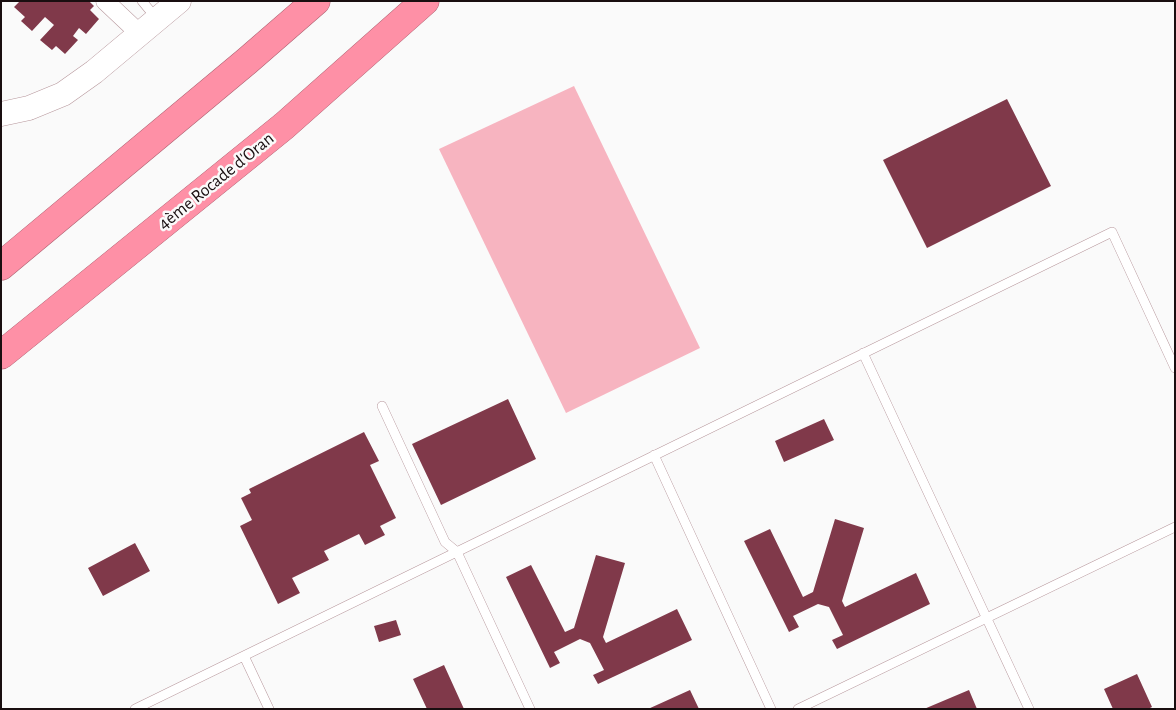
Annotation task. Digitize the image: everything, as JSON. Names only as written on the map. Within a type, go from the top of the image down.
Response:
[{"type":"highway","points":[[1,266],[232,74],[316,1]]},
{"type":"highway","name":"4ème Rocade d'Oran","points":[[1,355],[284,126],[425,1]]},
{"type":"street","points":[[105,1],[148,26]]},
{"type":"street","points":[[1,114],[29,108],[63,94],[94,72],[179,1]]},
{"type":"lane","points":[[142,1],[148,26]]},
{"type":"lane","points":[[135,709],[1112,232],[1175,368]]},
{"type":"lane","points":[[863,353],[1029,709]]},
{"type":"lane","points":[[382,406],[445,542],[457,552],[530,709]]},
{"type":"lane","points":[[654,455],[771,709]]},
{"type":"lane","points":[[798,709],[1175,526]]},
{"type":"lane","points":[[244,656],[269,709]]},
{"type":"shaded area","points":[[574,86],[700,348],[566,413],[439,149]]},
{"type":"building","points":[[20,1],[89,1],[94,6],[90,10],[99,19],[86,34],[79,28],[73,36],[78,40],[65,54],[56,46],[52,50],[40,40],[54,25],[45,17],[32,31],[21,21],[25,17],[14,7]]},
{"type":"building","points":[[1007,99],[1051,186],[927,248],[883,160]]},
{"type":"building","points":[[508,399],[536,459],[441,505],[412,444]]},
{"type":"building","points":[[824,419],[834,440],[784,462],[775,441]]},
{"type":"building","points":[[364,432],[379,461],[370,465],[396,518],[380,526],[385,535],[365,545],[359,534],[324,551],[329,560],[292,578],[300,593],[278,604],[240,526],[252,520],[241,498],[251,493],[249,489]]},
{"type":"building","points":[[835,519],[864,528],[842,601],[845,607],[916,573],[930,604],[837,649],[832,640],[843,635],[829,607],[818,604],[793,616],[799,627],[789,632],[744,541],[770,529],[803,597],[813,592]]},
{"type":"building","points":[[135,543],[150,571],[103,596],[88,568]]},
{"type":"building","points":[[596,555],[625,563],[603,637],[606,643],[677,609],[692,640],[598,684],[593,675],[604,670],[590,643],[580,639],[554,652],[560,663],[550,668],[506,577],[531,565],[565,632],[574,628]]},
{"type":"building","points":[[396,620],[401,635],[379,642],[374,626]]},
{"type":"building","points":[[444,665],[464,709],[427,709],[413,679]]},
{"type":"building","points":[[1137,674],[1152,707],[1148,709],[1113,709],[1104,689]]},
{"type":"building","points":[[690,690],[699,709],[648,709]]},
{"type":"building","points":[[969,690],[977,709],[924,709]]}]
